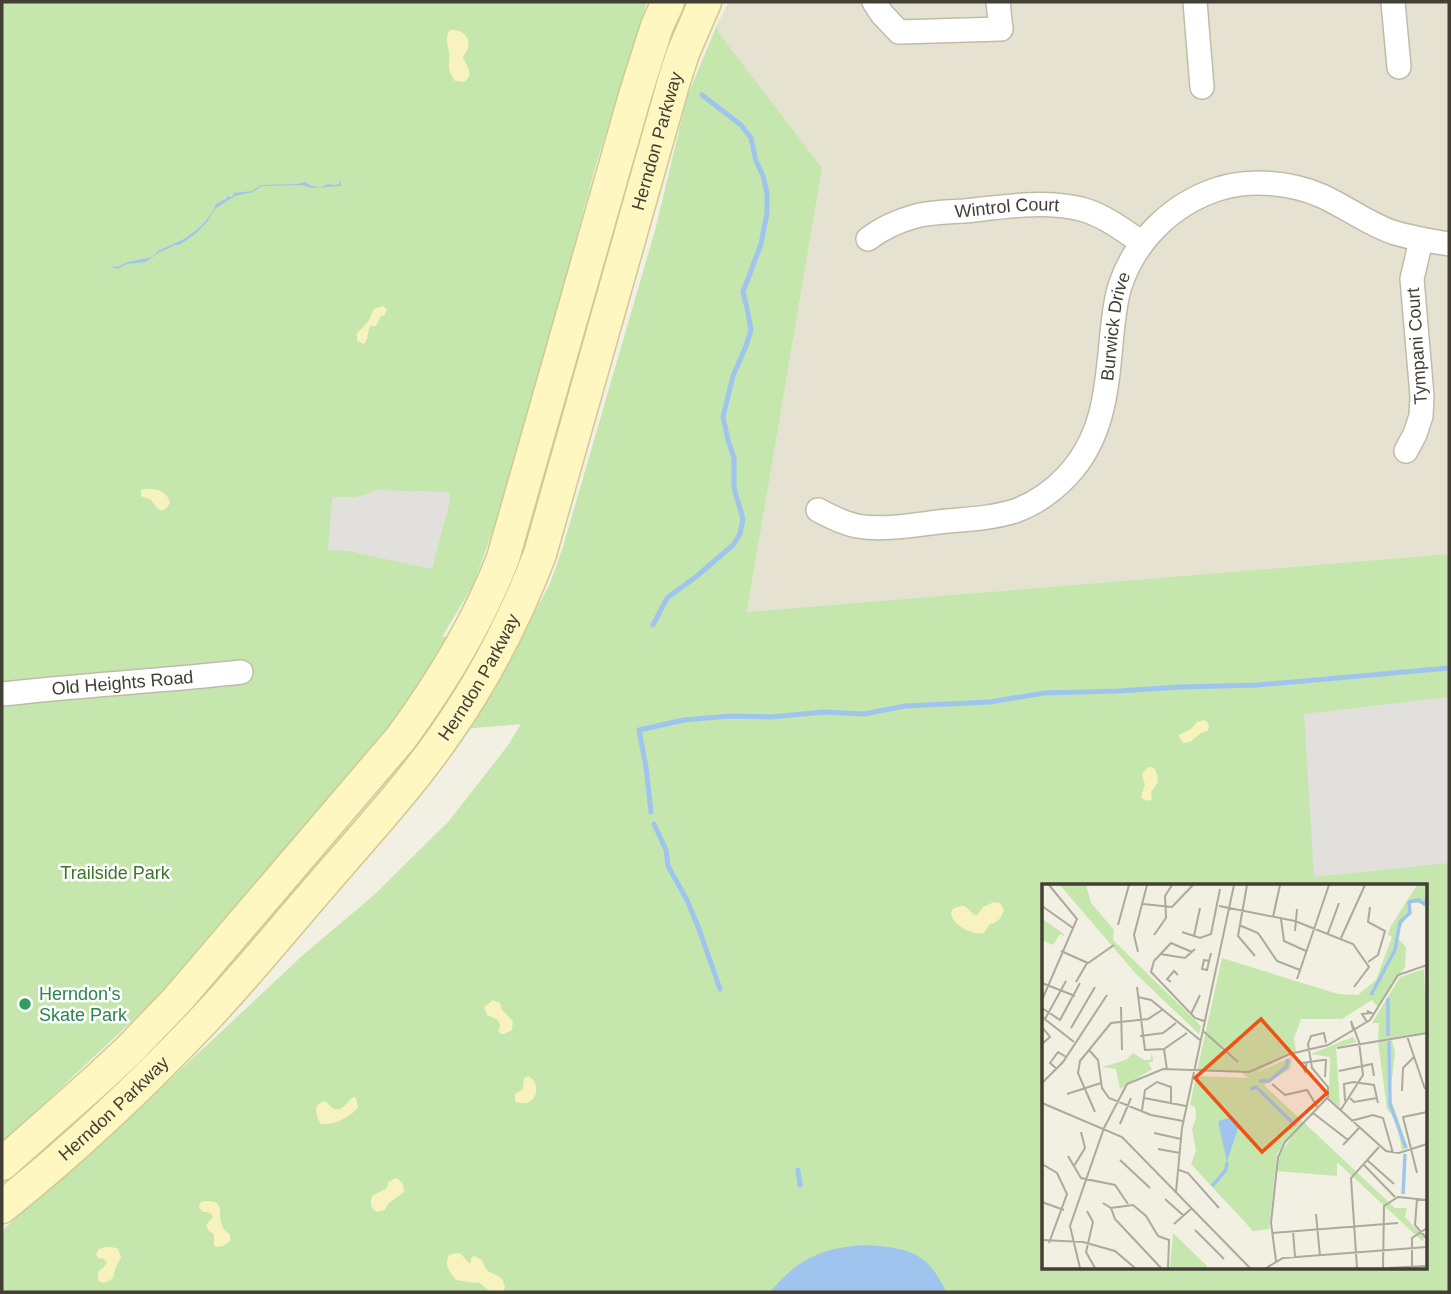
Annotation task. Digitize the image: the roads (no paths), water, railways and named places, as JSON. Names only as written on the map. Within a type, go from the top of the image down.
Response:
[{"type":"main road","name":"Herndon Parkway","points":[[2,1164],[129,1050],[178,999],[401,738],[457,652],[490,591],[503,558],[636,92],[657,26],[668,2]]},
{"type":"main road","name":"Herndon Parkway","points":[[2,1208],[91,1131],[203,1021],[408,785],[448,732],[487,670],[540,554],[674,81],[705,2]]},
{"type":"street","points":[[873,2],[899,32],[1001,29],[998,2]]},
{"type":"street","points":[[1195,2],[1202,87]]},
{"type":"street","points":[[1393,2],[1399,67]]},
{"type":"street","name":"Burwick Drive","points":[[818,510],[836,520],[857,526],[877,527],[990,518],[1039,499],[1060,484],[1081,460],[1094,437],[1103,411],[1114,314],[1120,287],[1130,263],[1142,243],[1155,229],[1174,212],[1196,198],[1219,189],[1273,183],[1322,196],[1392,232],[1449,244]]},
{"type":"street","name":"Wintrol Court","points":[[868,239],[897,221],[919,215],[1036,204],[1085,210],[1109,220],[1142,243]]},
{"type":"street","name":"Tympani Court","points":[[1406,451],[1415,434],[1422,396],[1412,279],[1421,240]]},
{"type":"street","name":"Old Heights Road","points":[[2,694],[241,672]]},
{"type":"water","points":[[341,180],[341,186],[312,188],[301,185],[262,186],[253,192],[235,196],[216,208],[194,235],[179,245],[158,253],[146,262],[127,264],[117,269],[109,266],[117,267],[128,262],[152,257],[158,251],[184,239],[202,225],[216,204],[228,196],[232,197],[234,193],[252,191],[261,185],[305,182],[319,187],[339,184]]},
{"type":"water","points":[[867,1245],[894,1248],[924,1260],[946,1292],[770,1292],[780,1280],[813,1256],[838,1248]]},
{"type":"waterway","points":[[653,625],[667,598],[733,545],[740,534],[743,519],[734,488],[734,458],[723,417],[733,376],[751,330],[743,292],[761,244],[767,213],[767,193],[751,138],[741,125],[702,95]]},
{"type":"waterway","points":[[651,812],[639,730],[684,720],[824,712],[864,714],[905,706],[990,702],[1044,693],[1258,685],[1449,668]]},
{"type":"waterway","points":[[654,824],[666,850],[668,866],[699,929],[720,989]]},
{"type":"waterway","points":[[798,1170],[800,1185]]},
{"type":"place","name":"Herndon's Skate Park","points":[[25,1004]]},
{"type":"park label","name":"Trailside Park","points":[[115,873]]}]
